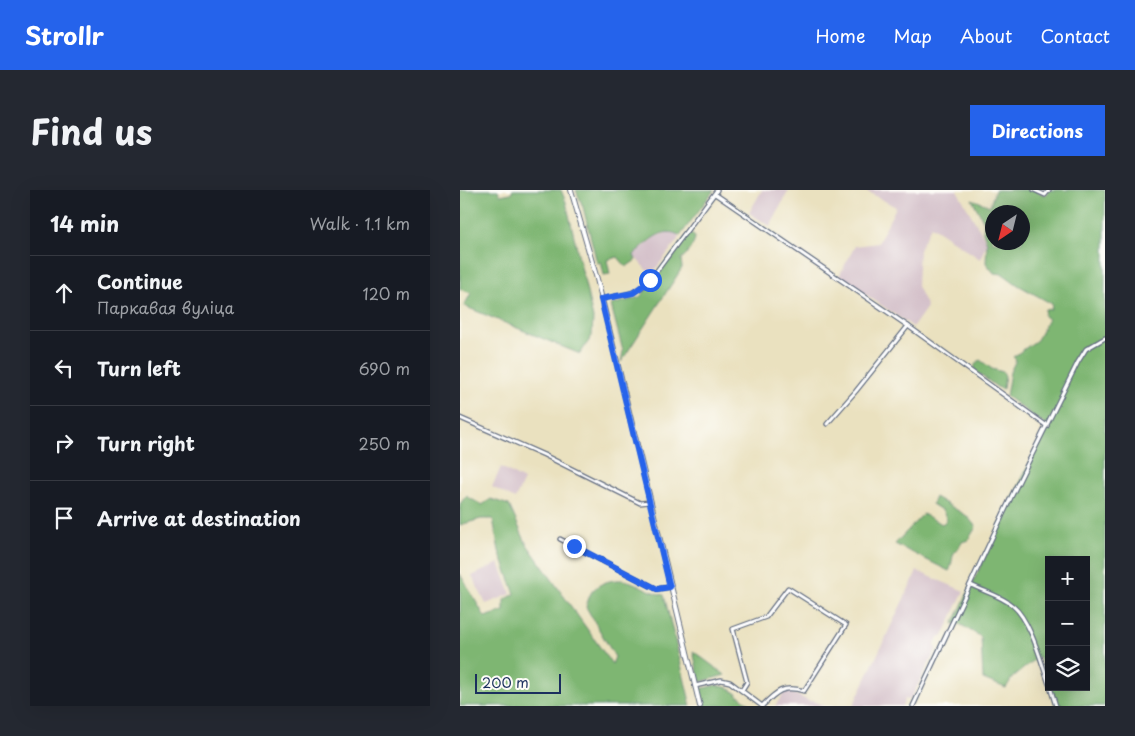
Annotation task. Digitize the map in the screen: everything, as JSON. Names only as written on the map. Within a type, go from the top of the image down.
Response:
[{"type":"main road","points":[[571,190],[580,215],[700,706]]},
{"type":"street","points":[[1034,190],[1045,195],[1049,190]]},
{"type":"street","points":[[601,299],[633,293],[644,287],[716,192],[1047,426]]},
{"type":"street","points":[[827,424],[908,326]]},
{"type":"street","points":[[912,706],[1014,491],[1082,354],[1090,346],[1105,338]]},
{"type":"street","points":[[460,418],[544,455],[640,503],[650,502]]},
{"type":"street","points":[[560,538],[657,589],[670,587]]},
{"type":"street","points":[[971,585],[1007,602],[1017,610],[1029,630],[1045,675]]},
{"type":"street","points":[[694,686],[721,680],[730,682],[762,706],[776,692],[793,688],[804,691],[846,624],[788,588],[766,618],[733,629],[747,682],[742,690]]},
{"type":"street","points":[[1051,691],[1056,706]]},
{"type":"shaded area","points":[[762,190],[789,190],[770,226],[749,213]]},
{"type":"shaded area","points":[[864,190],[957,190],[985,239],[985,248],[980,259],[931,226],[919,250],[917,286],[927,307],[913,327],[839,276],[855,246],[878,243],[896,207]]},
{"type":"shaded area","points":[[669,232],[675,233],[680,237],[651,275],[633,255],[655,237]]},
{"type":"shaded area","points":[[501,467],[524,480],[515,499],[492,487]]},
{"type":"shaded area","points":[[499,563],[511,594],[486,604],[472,576]]},
{"type":"shaded area","points":[[917,571],[964,591],[943,636],[938,637],[935,644],[936,650],[910,700],[905,699],[902,706],[853,706]]},
{"type":"shaded area","points":[[786,690],[809,701],[825,706],[775,706]]},
{"type":"green space","points":[[460,190],[498,190],[500,195],[511,193],[513,190],[561,190],[566,202],[593,318],[592,336],[580,354],[464,306],[471,293],[460,289]]},
{"type":"green space","points":[[576,190],[714,190],[680,236],[667,232],[655,237],[634,255],[636,260],[626,267],[618,257],[607,260],[610,274],[604,275],[601,262],[597,263],[583,207]]},
{"type":"green space","points":[[995,190],[1034,190],[1045,195],[1049,190],[1105,190],[1105,706],[1056,706],[1051,691],[1090,691],[1090,556],[1045,556],[1045,673],[1039,656],[1012,678],[1006,688],[983,679],[981,637],[958,623],[953,624],[1047,426],[1006,396],[1010,372],[1016,360],[1013,357],[1037,340],[1048,319],[1044,316],[1045,309],[1051,310],[1052,304],[1018,285],[1003,274],[994,273],[986,263],[987,250],[1030,250],[1030,205],[990,205]]},
{"type":"green space","points":[[972,199],[987,205],[985,205],[985,238],[983,232],[984,222]]},
{"type":"green space","points":[[690,233],[695,237],[695,240],[681,259],[682,268],[621,362],[623,351],[611,305],[640,297]]},
{"type":"green space","points":[[980,360],[992,369],[1003,372],[1005,376],[1003,389],[997,387],[975,371],[975,365]]},
{"type":"green space","points":[[466,496],[482,505],[491,499],[509,505],[526,543],[612,664],[615,657],[586,607],[594,589],[609,581],[620,580],[631,582],[664,595],[691,706],[460,706],[460,574],[485,617],[504,611],[504,600],[515,594],[499,551],[493,519],[481,519],[460,525],[460,504]]},
{"type":"green space","points":[[935,497],[967,516],[976,527],[968,540],[962,542],[954,553],[949,571],[895,544],[923,514],[942,524],[947,520],[943,511],[932,504]]},
{"type":"green space","points":[[693,651],[725,675],[700,682]]},
{"type":"green space","points":[[716,685],[729,688],[752,706],[705,706],[700,689]]},
{"type":"route","points":[[574,546],[657,589],[670,587],[601,299],[633,293],[644,287],[650,280]]}]
